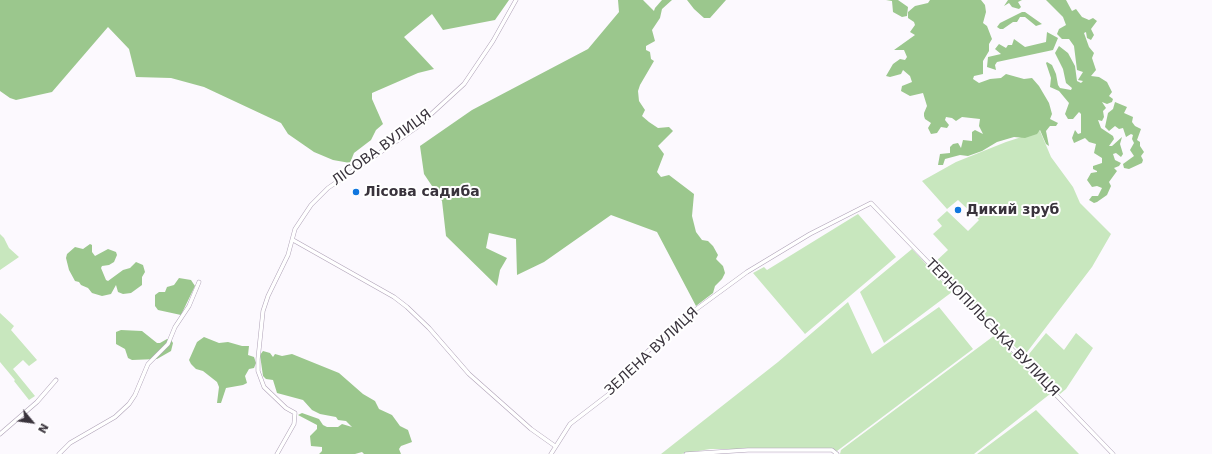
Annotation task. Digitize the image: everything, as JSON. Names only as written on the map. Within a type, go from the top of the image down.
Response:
[{"type":"street","name":"ЛІСОВА ВУЛИЦЯ","points":[[277,454],[294,424],[296,413],[286,408],[264,387],[258,371],[258,359],[263,311],[268,296],[293,240],[295,229],[302,218],[328,188],[416,128],[464,84],[493,41],[516,0]]},
{"type":"street","name":"ЗЕЛЕНА ВУЛИЦЯ","points":[[551,454],[570,424],[613,391],[648,352],[691,313],[748,272],[810,234],[871,203]]},
{"type":"street","name":"ТЕРНОПІЛЬСЬКА ВУЛИЦЯ","points":[[871,203],[1113,454]]},
{"type":"street","points":[[293,240],[394,297],[407,307],[479,384],[531,429],[555,446]]},
{"type":"street","points":[[59,454],[82,435],[115,417],[129,404],[135,395],[148,364],[168,344],[175,327],[189,306],[200,282]]},
{"type":"street","points":[[0,434],[37,402],[56,380]]},
{"type":"street","points":[[686,454],[748,450],[832,450],[837,454]]},
{"type":"green space","points":[[0,0],[509,0],[495,20],[443,30],[432,14],[404,37],[434,69],[418,73],[372,93],[372,99],[383,124],[376,130],[371,140],[354,153],[350,163],[333,160],[314,152],[288,134],[281,123],[204,87],[171,78],[136,77],[129,49],[108,27],[52,92],[16,100],[10,98],[0,91]]},
{"type":"green space","points":[[618,0],[643,0],[654,11],[662,0],[672,0],[662,9],[660,18],[652,30],[655,41],[646,46],[646,50],[650,52],[651,59],[654,61],[638,91],[639,101],[645,110],[642,116],[658,128],[669,127],[673,131],[658,146],[664,154],[657,172],[661,177],[669,175],[694,194],[692,216],[696,232],[702,240],[708,241],[713,246],[718,255],[716,259],[723,266],[725,273],[722,279],[715,286],[713,293],[696,306],[657,232],[611,215],[544,262],[517,275],[516,239],[489,233],[486,248],[507,258],[500,270],[497,286],[446,236],[442,201],[424,174],[420,146],[472,110],[588,49],[619,12]]},
{"type":"green space","points":[[687,0],[726,0],[710,18],[704,18]]},
{"type":"green space","points":[[886,0],[898,0],[908,7],[907,16],[902,17],[893,12],[892,1]]},
{"type":"green space","points":[[930,0],[981,0],[985,5],[986,12],[983,23],[987,26],[992,39],[989,44],[989,51],[983,61],[983,74],[974,76],[973,79],[979,83],[990,79],[1001,78],[1006,74],[1024,79],[1032,78],[1039,86],[1049,103],[1052,114],[1050,119],[1058,123],[1056,126],[1050,126],[1046,131],[1049,146],[1046,144],[1040,130],[1037,134],[1025,138],[1014,137],[997,142],[982,151],[968,156],[960,155],[945,159],[943,165],[938,165],[940,154],[950,153],[950,147],[953,144],[958,143],[961,148],[963,140],[972,141],[972,132],[975,130],[983,134],[979,126],[980,119],[962,117],[956,121],[952,118],[946,117],[945,120],[949,125],[947,128],[941,127],[937,133],[931,134],[928,128],[931,123],[925,119],[924,116],[927,106],[923,93],[910,96],[901,91],[902,86],[912,82],[910,76],[903,70],[901,74],[890,77],[886,76],[893,64],[900,59],[905,60],[907,57],[904,50],[894,50],[915,35],[910,32],[915,25],[914,22],[908,18],[908,12],[915,6],[928,3]]},
{"type":"green space","points":[[1008,0],[1022,0],[1018,2],[1021,7],[1019,9],[1012,7],[1009,3],[1004,6]]},
{"type":"green space","points":[[1046,0],[1066,0],[1072,11],[1076,9],[1082,17],[1089,20],[1093,18],[1097,21],[1091,29],[1094,35],[1091,40],[1087,38],[1086,32],[1084,33],[1089,47],[1094,53],[1092,58],[1096,70],[1091,76],[1099,77],[1107,82],[1112,92],[1109,96],[1113,99],[1112,102],[1107,104],[1102,102],[1106,108],[1103,111],[1104,117],[1102,121],[1098,120],[1101,128],[1113,136],[1114,139],[1109,146],[1112,146],[1122,137],[1120,144],[1123,154],[1121,157],[1116,153],[1113,154],[1115,160],[1121,163],[1119,166],[1114,168],[1117,171],[1109,182],[1111,186],[1107,195],[1094,203],[1089,200],[1092,196],[1098,196],[1102,188],[1097,186],[1092,187],[1087,180],[1091,173],[1097,172],[1093,169],[1093,166],[1102,163],[1102,158],[1094,153],[1096,144],[1089,142],[1085,138],[1074,143],[1072,138],[1075,130],[1078,134],[1081,133],[1081,114],[1079,112],[1073,119],[1068,119],[1065,114],[1069,103],[1059,91],[1050,87],[1051,78],[1046,63],[1047,62],[1052,65],[1060,88],[1071,90],[1072,88],[1066,83],[1063,69],[1055,53],[1059,46],[1068,53],[1075,66],[1077,81],[1081,83],[1083,81],[1078,80],[1083,72],[1077,70],[1074,46],[1069,39],[1062,39],[1057,34],[1059,29],[1066,25],[1063,17]]},
{"type":"green space","points":[[1022,12],[1025,12],[1042,24],[1036,26],[1025,17],[1020,17],[1017,22],[1013,22],[1003,29],[997,27],[1000,23]]},
{"type":"green space","points":[[1047,32],[1058,38],[1053,50],[997,62],[995,65],[996,70],[987,67],[988,57],[1001,54],[995,49],[999,44],[1006,48],[1008,45],[1012,45],[1014,39],[1025,47],[1046,42]]},
{"type":"green space","points":[[1115,102],[1127,107],[1124,113],[1133,117],[1132,122],[1135,126],[1141,129],[1137,140],[1140,142],[1140,146],[1144,152],[1141,156],[1143,160],[1142,163],[1129,169],[1124,168],[1123,164],[1134,156],[1130,150],[1134,143],[1132,139],[1133,135],[1131,134],[1126,137],[1123,128],[1119,129],[1115,126],[1109,131],[1105,127],[1108,113],[1113,109]]},
{"type":"green space","points":[[1040,131],[1051,157],[1073,187],[1080,203],[1111,234],[1092,267],[1024,356],[934,263],[948,250],[933,234],[942,226],[937,220],[947,211],[968,231],[979,220],[958,200],[947,209],[922,181],[956,162],[1006,142]]},
{"type":"green space","points":[[858,214],[896,257],[805,334],[753,273],[764,267],[767,270]]},
{"type":"green space","points":[[0,234],[4,238],[9,248],[19,257],[0,270]]},
{"type":"green space","points":[[90,244],[92,245],[92,252],[95,256],[108,249],[116,252],[117,255],[114,262],[109,265],[102,266],[101,268],[106,280],[108,281],[123,270],[130,268],[136,262],[143,265],[145,272],[142,277],[142,285],[131,293],[123,294],[118,292],[116,285],[111,294],[102,296],[92,293],[88,288],[75,281],[69,270],[66,258],[67,254],[75,247],[83,249]]},
{"type":"green space","points":[[912,249],[952,292],[884,343],[860,292]]},
{"type":"green space","points":[[179,278],[191,280],[195,286],[181,315],[158,310],[155,306],[155,295],[159,292],[165,292],[167,287],[174,285]]},
{"type":"green space","points":[[848,302],[872,354],[939,307],[973,349],[837,451],[832,449],[710,449],[681,454],[661,454],[778,362]]},
{"type":"green space","points":[[0,313],[14,326],[11,330],[37,360],[29,366],[23,360],[13,369],[35,396],[29,400],[0,362]]},
{"type":"green space","points":[[121,330],[142,331],[157,343],[167,339],[171,340],[173,343],[171,351],[157,359],[132,360],[128,358],[125,349],[116,344],[116,332]]},
{"type":"green space","points":[[1046,333],[1064,350],[1076,333],[1093,348],[1066,389],[1060,394],[1025,359]]},
{"type":"green space","points":[[995,335],[1050,394],[974,454],[840,454],[841,450]]},
{"type":"green space","points":[[204,337],[219,343],[228,342],[242,346],[249,346],[248,355],[254,357],[256,363],[254,368],[249,369],[245,376],[247,383],[226,388],[221,403],[217,403],[219,387],[217,382],[203,371],[196,369],[189,360],[197,342]]},
{"type":"green space","points":[[263,351],[270,353],[273,357],[275,354],[282,356],[292,354],[339,373],[363,394],[375,401],[379,409],[392,415],[400,426],[408,430],[412,442],[401,446],[399,449],[401,454],[364,454],[362,452],[355,454],[319,454],[322,451],[322,447],[311,446],[310,436],[317,429],[317,425],[298,415],[302,413],[319,419],[323,425],[327,427],[338,427],[342,424],[352,427],[346,421],[338,420],[336,417],[320,414],[312,410],[303,400],[277,393],[273,380],[266,379],[263,376],[260,355]]},
{"type":"green space","points":[[1036,410],[1079,454],[977,454]]},
{"type":"place","name":"Лісова садиба","points":[[356,192]]},
{"type":"place","name":"Дикий зруб","points":[[958,210]]}]
